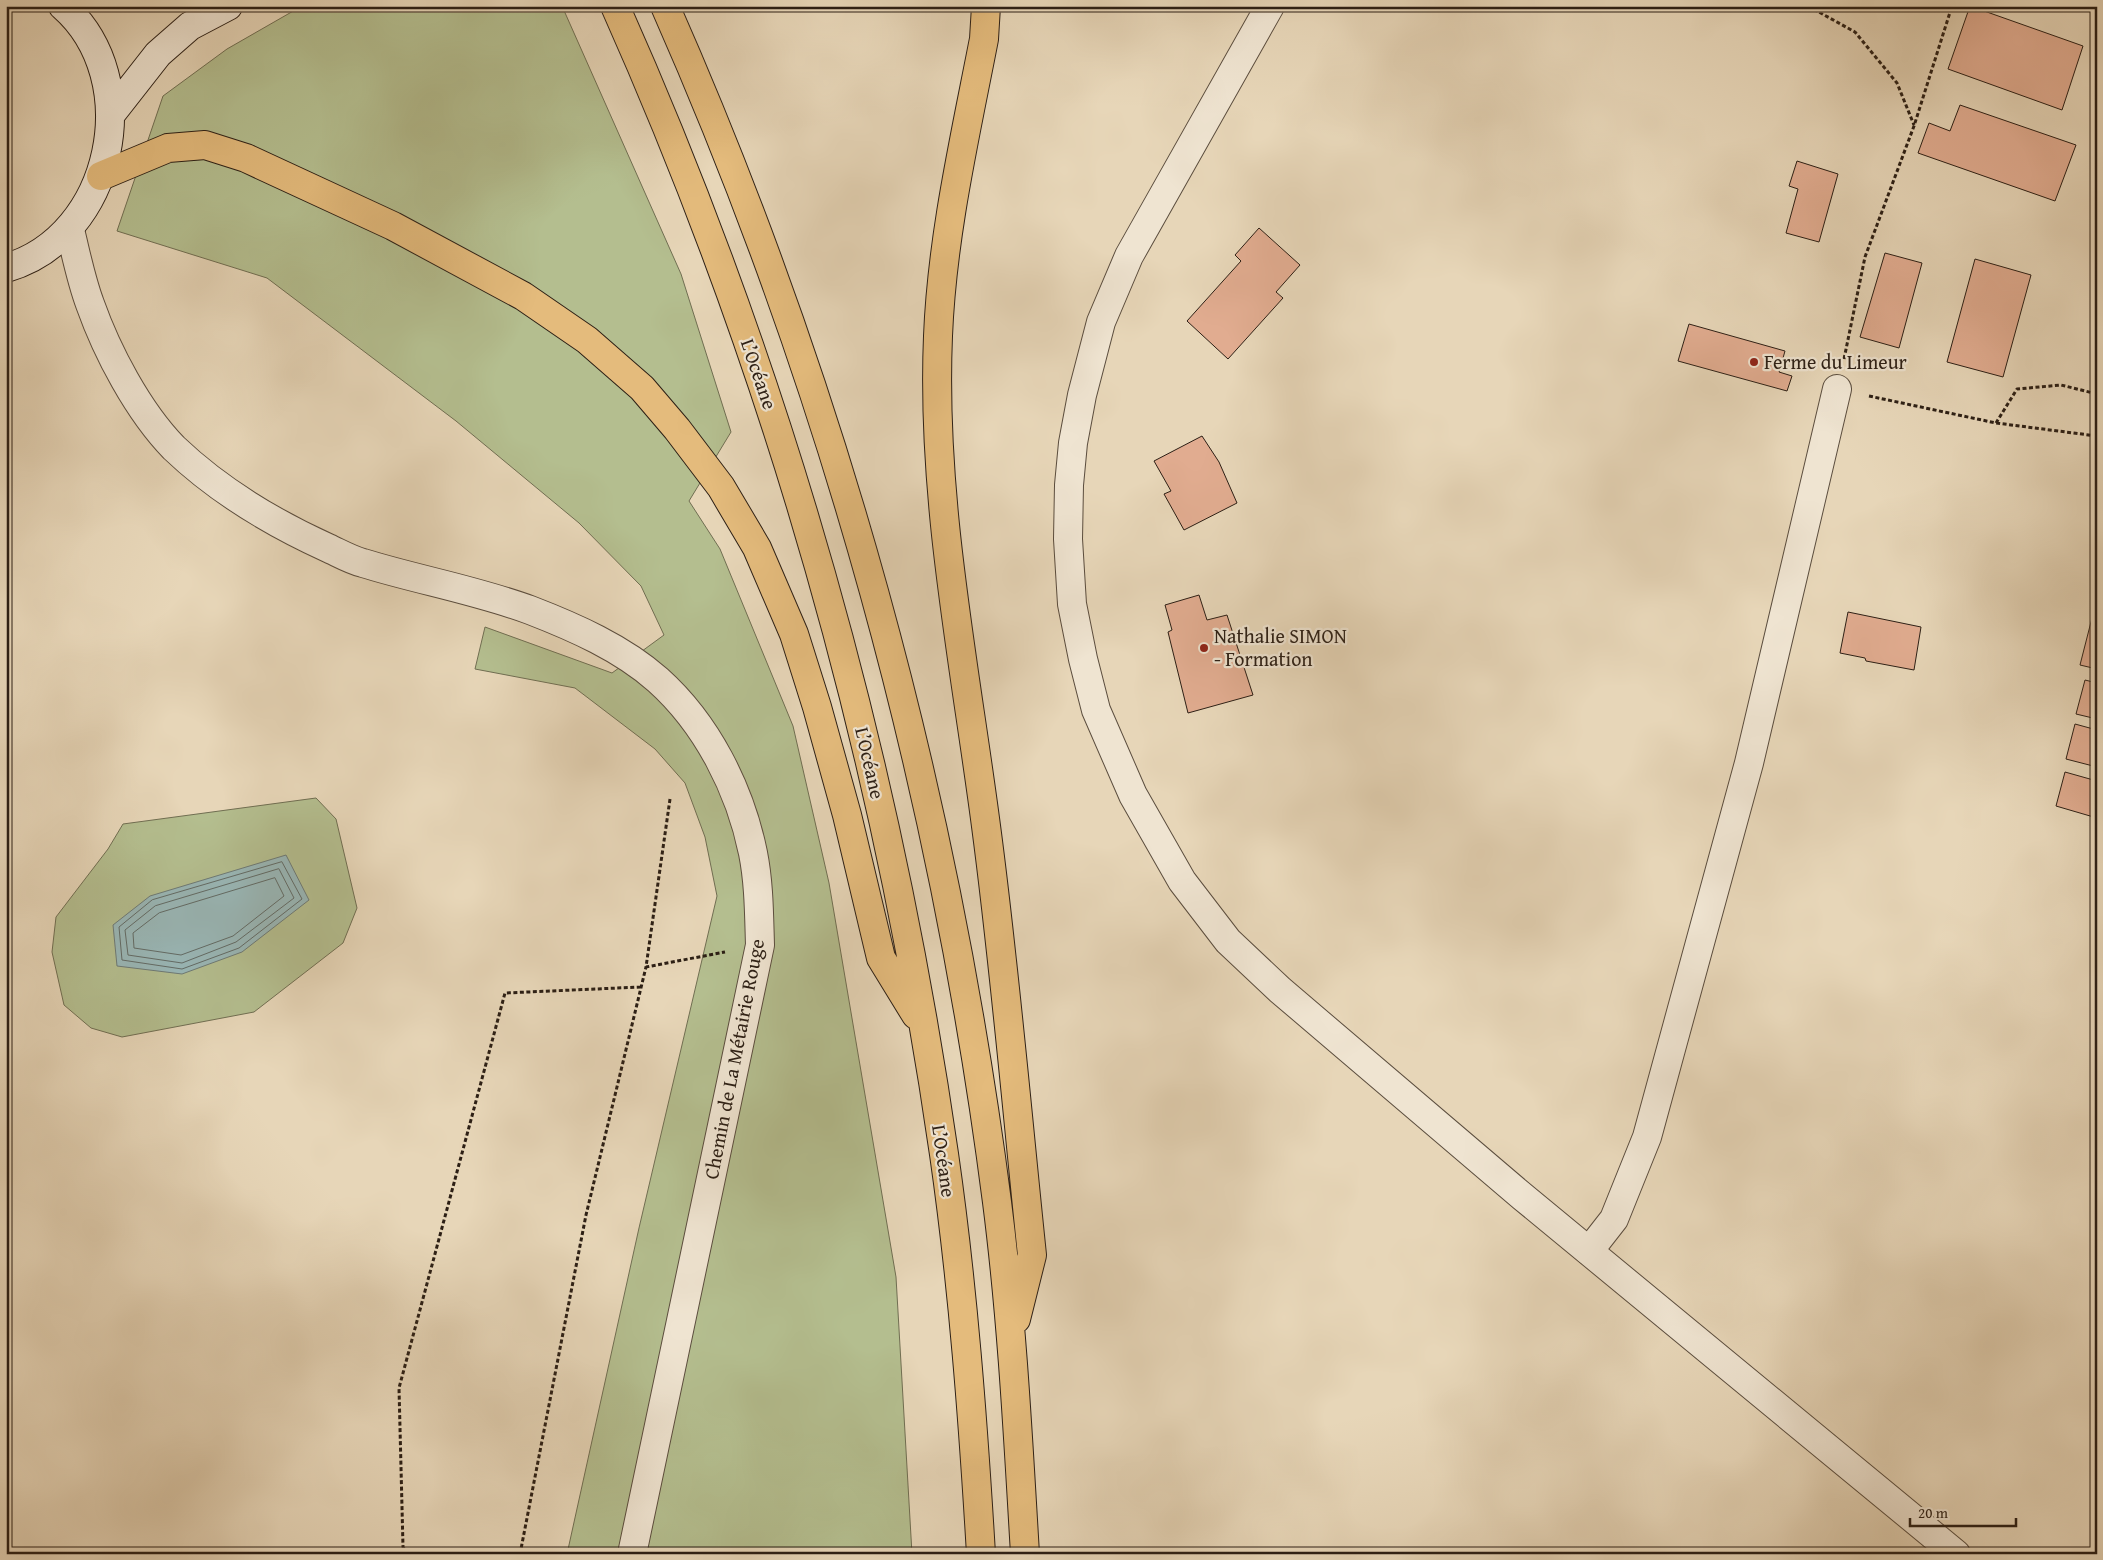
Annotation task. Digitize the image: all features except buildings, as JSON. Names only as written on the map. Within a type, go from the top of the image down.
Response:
[{"type":"highway","name":"L’Océane","points":[[616,6],[691,186],[780,434],[814,547],[852,687],[881,808],[925,1029],[945,1157],[972,1408],[980,1554]]},
{"type":"highway","points":[[665,6],[702,89],[780,294],[844,487],[888,645],[946,887],[969,1017],[997,1201],[1012,1335],[1025,1554]]},
{"type":"highway","points":[[986,6],[984,38],[946,246],[938,336],[938,392],[940,451],[947,538],[986,829],[1032,1255],[1012,1335]]},
{"type":"highway","points":[[100,176],[168,148],[205,145],[246,158],[393,226],[523,296],[587,340],[642,388],[677,429],[721,487],[758,548],[794,634],[817,707],[847,815],[881,958],[925,1029]]},
{"type":"street","points":[[6,268],[34,256],[70,230],[100,176],[109,147],[112,114],[106,78],[92,44],[71,14],[63,6]]},
{"type":"street","points":[[112,114],[158,54],[190,26],[228,6]]},
{"type":"street","points":[[1270,6],[1129,256],[1101,322],[1082,395],[1073,443],[1069,485],[1068,539],[1072,604],[1096,710],[1134,795],[1182,881],[1228,941],[1280,990],[1589,1251],[1956,1554]]},
{"type":"street","name":"Chemin de La Métairie Rouge","points":[[70,230],[88,300],[101,333],[119,368],[142,407],[173,447],[221,488],[293,532],[360,563],[528,610],[580,631],[625,656],[658,680],[685,709],[712,748],[732,783],[744,817],[753,855],[758,892],[760,945],[632,1554]]},
{"type":"street","points":[[1589,1251],[1614,1219],[1647,1137],[1749,762],[1837,389]]},
{"type":"path","points":[[1808,6],[1855,32],[1897,84],[1914,126]]},
{"type":"path","points":[[1952,6],[1914,126],[1865,257],[1837,389],[1996,422],[2097,436]]},
{"type":"path","points":[[1996,422],[2017,389],[2061,385],[2097,394]]},
{"type":"path","points":[[520,1554],[586,1215],[646,967],[670,798]]},
{"type":"path","points":[[646,967],[760,945]]},
{"type":"path","points":[[408,1554],[403,1547],[399,1388],[505,993],[641,987]]},
{"type":"green space","points":[[302,6],[562,6],[681,274],[731,432],[689,501],[720,549],[793,726],[829,883],[896,1277],[912,1554],[567,1554],[639,1228],[717,896],[705,837],[685,783],[655,749],[575,688],[475,669],[485,627],[612,673],[664,635],[641,586],[579,523],[456,421],[267,278],[117,231],[163,96],[227,49]]},
{"type":"green space","points":[[316,798],[336,819],[357,908],[343,943],[254,1012],[122,1037],[91,1028],[64,1005],[52,952],[56,917],[108,849],[123,824]]},
{"type":"water","points":[[286,855],[309,900],[242,952],[182,974],[117,966],[113,925],[150,896]]},
{"type":"place","name":"Ferme du Limeur","points":[[1754,362]]},
{"type":"place","name":"Nathalie SIMON - Formation","points":[[1204,648]]}]
